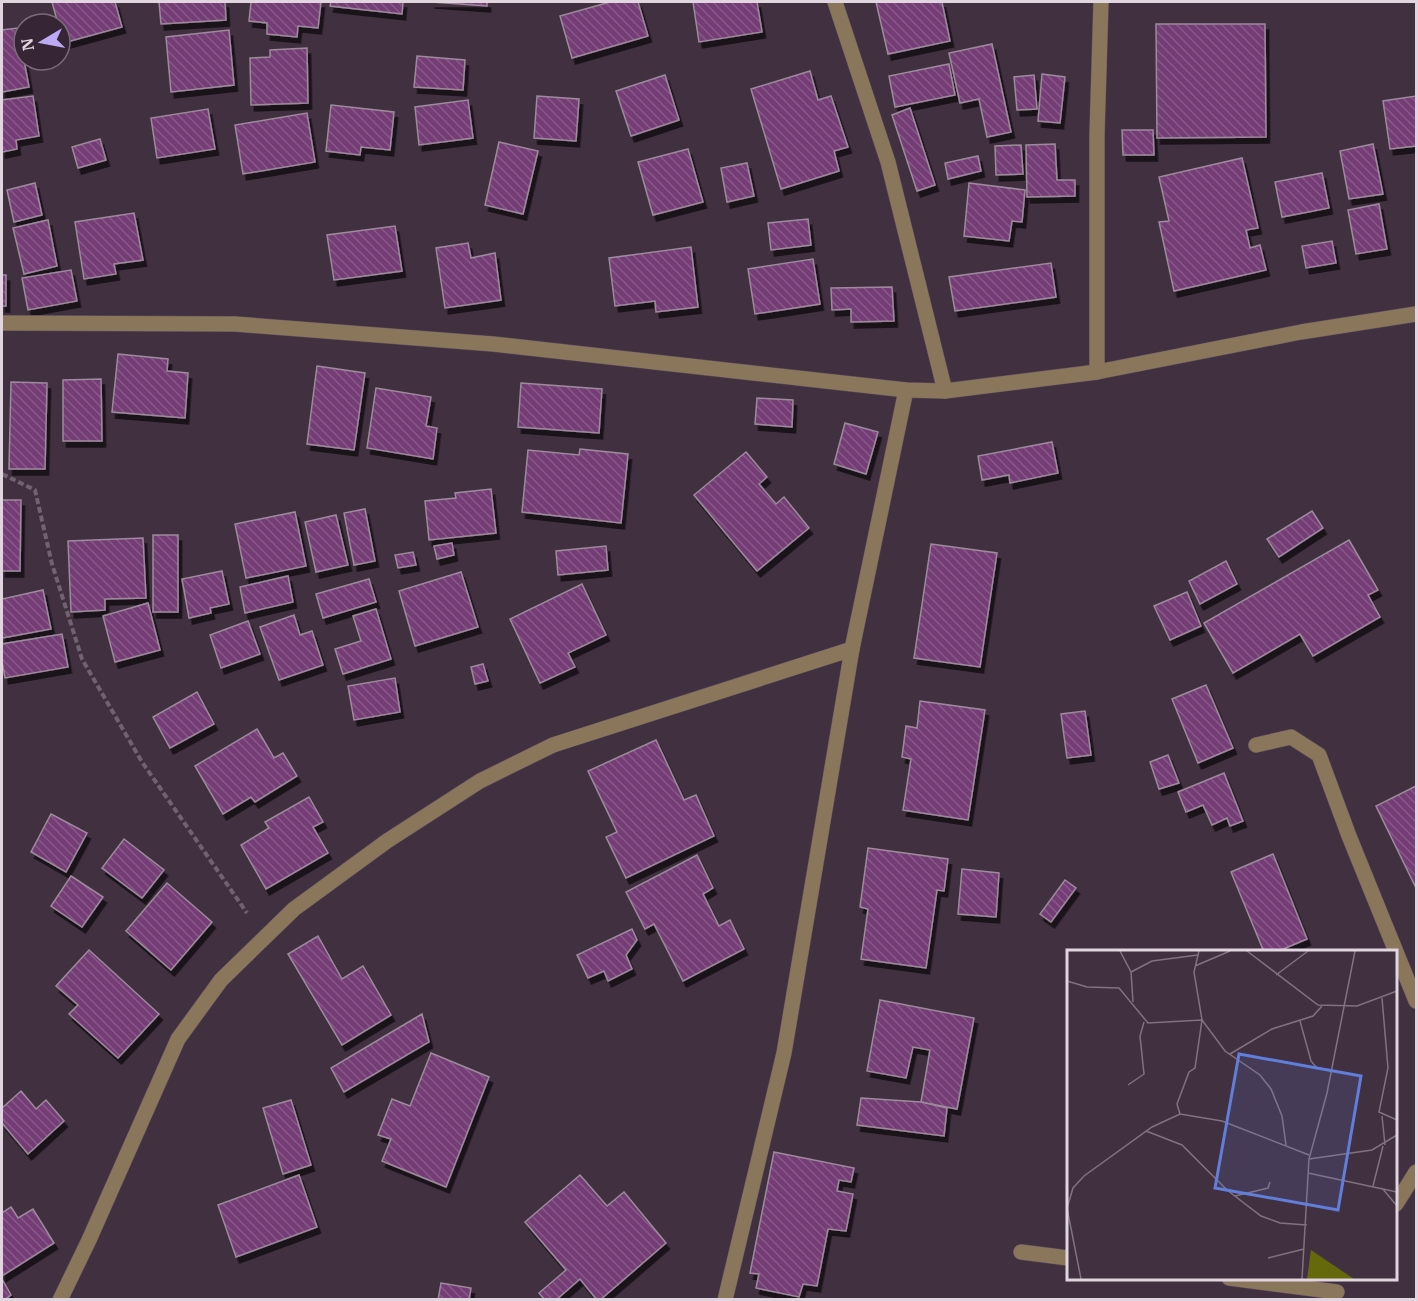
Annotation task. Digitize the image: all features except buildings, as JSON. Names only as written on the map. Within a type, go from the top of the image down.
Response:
[{"type":"street","points":[[835,2],[888,162],[945,391]]},
{"type":"street","points":[[1097,372],[1097,134],[1101,2]]},
{"type":"street","points":[[2,323],[235,324],[493,344],[906,390],[945,391],[1097,372],[1301,332],[1416,314]]},
{"type":"street","points":[[725,1299],[784,1053],[852,648],[906,390]]},
{"type":"street","points":[[60,1299],[94,1230],[178,1039],[221,980],[294,909],[387,841],[480,781],[542,750],[852,648]]},
{"type":"street","points":[[1256,745],[1290,737],[1319,755],[1395,950]]},
{"type":"street","points":[[1397,954],[1416,1001]]},
{"type":"street","points":[[1397,1201],[1416,1172]]},
{"type":"street","points":[[1021,1252],[1067,1258]]},
{"type":"street","points":[[1241,1280],[1335,1296],[1345,1280]]},
{"type":"path","points":[[2,474],[35,490],[52,564],[82,659],[142,762],[265,938]]}]
